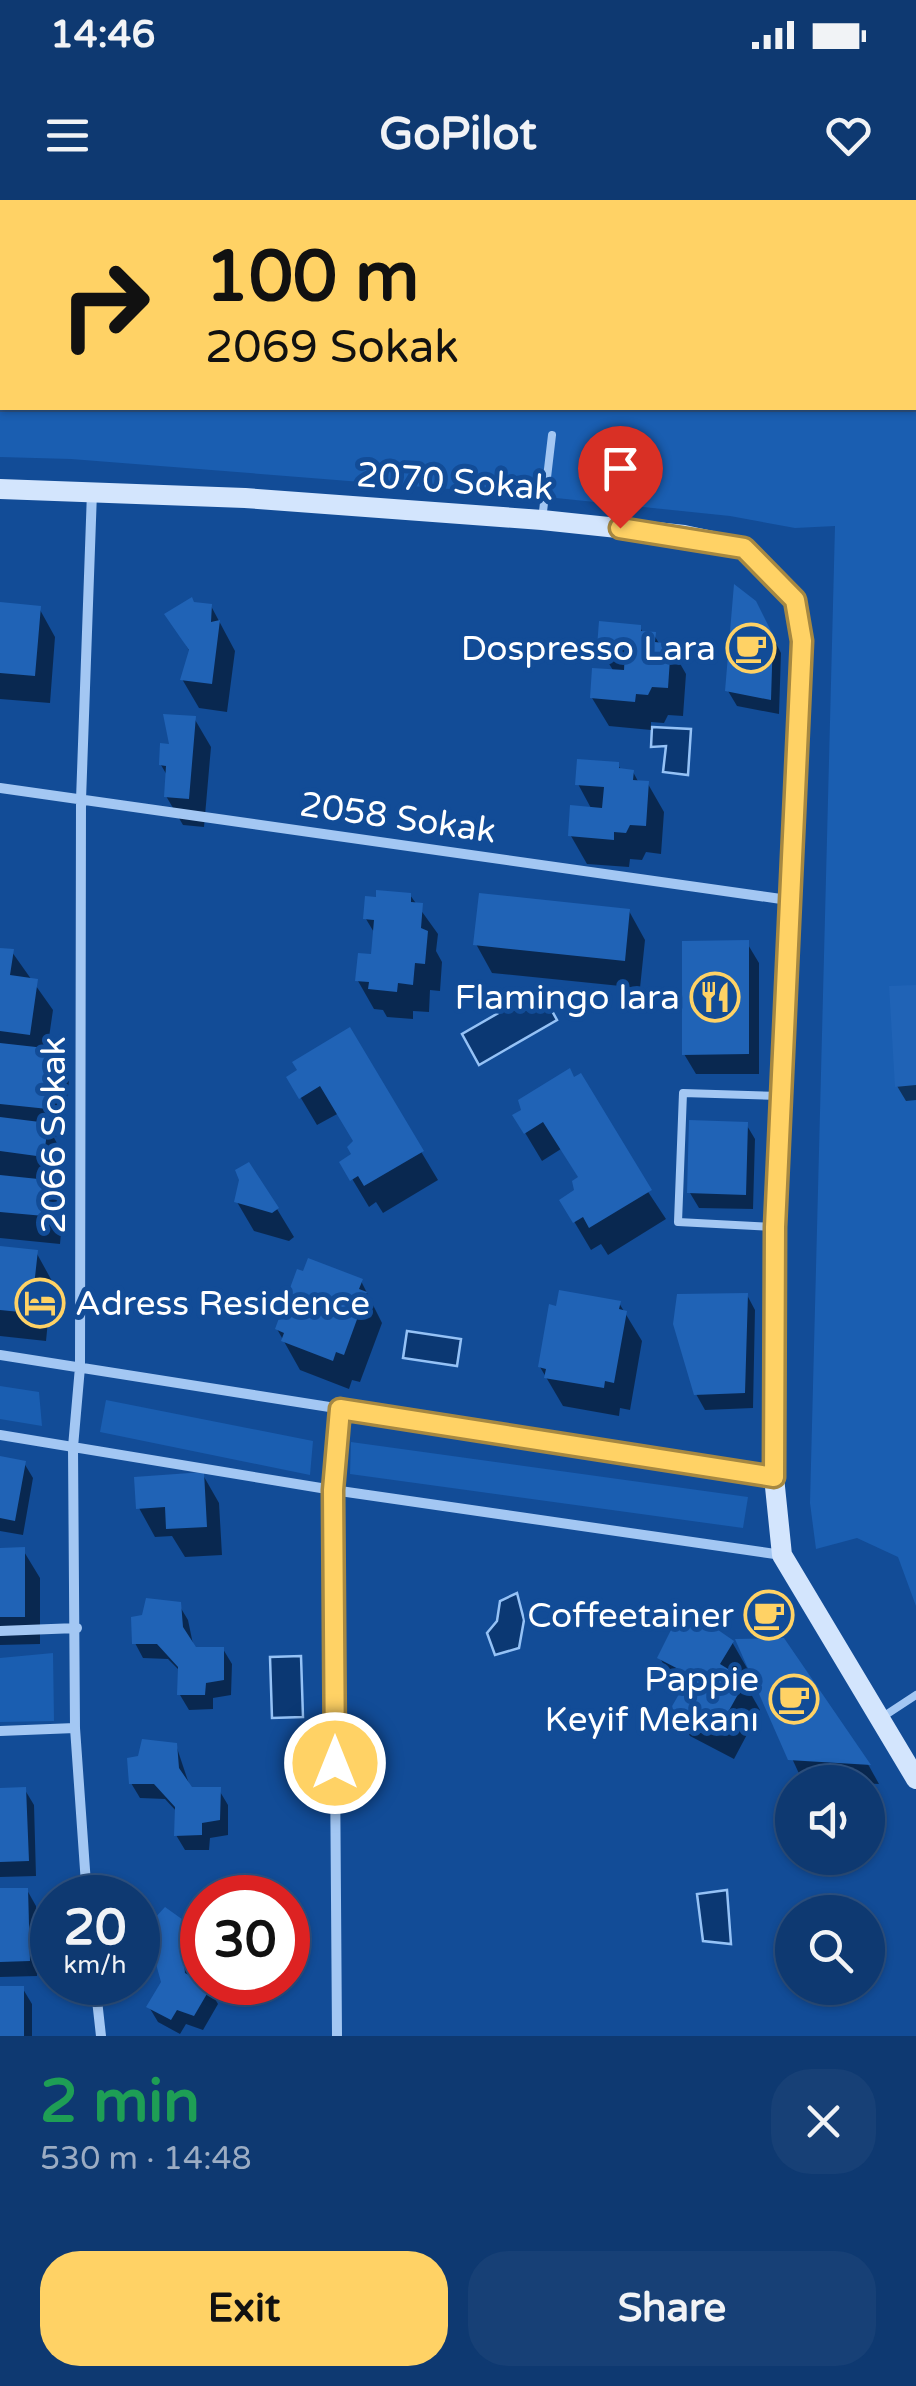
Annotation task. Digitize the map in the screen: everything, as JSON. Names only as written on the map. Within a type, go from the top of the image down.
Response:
[{"type":"street","name":"2070 Sokak","points":[[0,489],[542,520],[684,536],[744,548],[795,600],[802,641],[775,1227],[774,1477],[782,1555]]},
{"type":"street","name":"2066 Sokak","points":[[85,1875],[74,1728],[77,1628],[73,1447],[80,1368],[81,800],[92,492]]},
{"type":"street","name":"2058 Sokak","points":[[0,788],[788,900]]},
{"type":"street","points":[[0,1355],[774,1477]]},
{"type":"street","points":[[337,2036],[333,1490],[340,1409]]},
{"type":"street","points":[[0,1436],[333,1490],[782,1555],[916,1779]]},
{"type":"street","points":[[0,1631],[77,1628]]},
{"type":"street","points":[[0,1732],[74,1728]]},
{"type":"street","points":[[98,2005],[101,2036]]},
{"type":"lane","points":[[542,520],[552,435]]},
{"type":"lane","points":[[775,1227],[678,1222],[682,1093],[780,1096]]},
{"type":"lane","points":[[878,1721],[916,1695]]},
{"type":"shaded area","points":[[0,410],[916,410],[916,1606],[898,1557],[857,1538],[816,1549],[810,1503],[835,526],[795,528],[730,516],[527,495],[71,459],[0,457]]},
{"type":"shaded area","points":[[652,727],[691,729],[688,775],[663,772],[666,746],[651,747]]},
{"type":"shaded area","points":[[540,989],[557,1020],[479,1065],[462,1034]]},
{"type":"shaded area","points":[[407,1331],[461,1339],[457,1366],[403,1358]]},
{"type":"shaded area","points":[[0,1386],[39,1392],[42,1426],[0,1419]]},
{"type":"shaded area","points":[[106,1400],[313,1441],[310,1475],[100,1432]]},
{"type":"shaded area","points":[[351,1442],[748,1497],[743,1528],[350,1474]]},
{"type":"shaded area","points":[[517,1593],[524,1620],[519,1648],[495,1655],[487,1633],[497,1621],[500,1601]]},
{"type":"shaded area","points":[[53,1653],[54,1721],[0,1722],[0,1658]]},
{"type":"shaded area","points":[[301,1656],[303,1717],[272,1718],[270,1657]]},
{"type":"shaded area","points":[[727,1890],[731,1944],[703,1941],[697,1894]]},
{"type":"building","name":"Dospresso Lara","points":[[734,584],[756,601],[773,635],[771,700],[725,691]]},
{"type":"building","points":[[192,597],[194,602],[212,604],[211,622],[220,620],[212,684],[180,680],[189,650],[164,614]]},
{"type":"building","points":[[0,602],[41,606],[35,676],[0,673]]},
{"type":"building","points":[[599,621],[641,625],[641,631],[656,632],[655,642],[671,644],[668,688],[652,687],[648,695],[636,694],[635,702],[590,698],[592,668],[624,670],[625,649],[597,647]]},
{"type":"building","points":[[163,714],[196,716],[189,799],[164,797],[166,766],[159,765],[160,743],[169,744]]},
{"type":"building","points":[[577,759],[619,762],[619,768],[634,770],[633,780],[649,781],[646,826],[630,825],[626,833],[614,832],[614,840],[568,836],[570,805],[602,808],[604,787],[575,785]]},
{"type":"building","points":[[376,890],[411,893],[411,902],[423,903],[421,928],[428,931],[425,964],[415,963],[413,985],[398,983],[397,992],[368,989],[369,982],[355,981],[358,953],[371,954],[374,920],[363,919],[365,896],[376,897]]},
{"type":"building","points":[[479,893],[630,909],[625,961],[473,945]]},
{"type":"building","name":"Flamingo lara","points":[[749,940],[749,1054],[682,1055],[682,941]]},
{"type":"building","points":[[0,948],[14,949],[10,975],[38,979],[30,1035],[0,1031]]},
{"type":"building","points":[[916,985],[916,1085],[895,1087],[889,986]]},
{"type":"building","points":[[350,1027],[424,1151],[364,1186],[358,1176],[350,1181],[339,1162],[351,1154],[347,1147],[353,1141],[320,1086],[299,1099],[286,1077],[297,1070],[292,1062]]},
{"type":"building","points":[[0,1043],[54,1049],[48,1109],[0,1104]]},
{"type":"building","points":[[570,1068],[574,1077],[581,1073],[652,1190],[589,1228],[583,1217],[573,1223],[559,1200],[574,1190],[572,1181],[578,1177],[543,1122],[524,1134],[512,1115],[521,1110],[518,1100]]},
{"type":"building","points":[[0,1117],[48,1123],[44,1157],[0,1151]]},
{"type":"building","points":[[689,1120],[748,1122],[746,1195],[687,1193]]},
{"type":"building","points":[[249,1162],[279,1208],[272,1213],[234,1202],[239,1180],[235,1170]]},
{"type":"building","points":[[0,1175],[48,1180],[44,1216],[0,1212]]},
{"type":"building","points":[[0,1246],[38,1250],[31,1313],[0,1310]]},
{"type":"building","points":[[308,1258],[363,1279],[359,1289],[367,1292],[344,1355],[336,1352],[333,1361],[281,1341],[284,1333],[275,1329],[297,1269],[303,1271]]},
{"type":"building","points":[[559,1290],[621,1301],[619,1309],[627,1311],[614,1383],[605,1381],[604,1388],[544,1378],[546,1369],[538,1367],[549,1304],[556,1306]]},
{"type":"building","points":[[748,1293],[745,1393],[694,1395],[673,1324],[677,1294]]},
{"type":"building","points":[[0,1456],[26,1461],[15,1521],[0,1518]]},
{"type":"building","points":[[204,1472],[207,1527],[166,1529],[165,1507],[136,1509],[134,1477]]},
{"type":"building","points":[[25,1547],[25,1617],[0,1617],[0,1548]]},
{"type":"building","points":[[146,1598],[181,1602],[183,1627],[196,1647],[224,1647],[224,1680],[206,1683],[205,1695],[177,1695],[178,1667],[157,1644],[132,1644],[131,1617],[142,1615]]},
{"type":"building","points":[[695,1614],[734,1641],[720,1664],[746,1680],[717,1732],[671,1708],[690,1675],[657,1658],[672,1628]]},
{"type":"building","name":"Pappie Keyif Mekanı","points":[[784,1638],[871,1765],[788,1760],[735,1639]]},
{"type":"building","points":[[142,1739],[177,1743],[179,1768],[192,1787],[221,1787],[220,1820],[202,1823],[202,1835],[174,1836],[175,1807],[154,1784],[129,1784],[127,1758],[138,1756]]},
{"type":"building","points":[[26,1787],[29,1861],[0,1862],[0,1788]]},
{"type":"building","points":[[0,1888],[28,1888],[30,1961],[0,1962]]},
{"type":"building","points":[[165,1907],[180,1918],[180,2005],[200,2005],[194,2016],[177,2010],[171,2020],[146,2007],[160,2005],[160,1912]]},
{"type":"building","points":[[0,1986],[24,1986],[24,2036],[0,2036]]},
{"type":"place","name":"Dospresso Lara","points":[[751,648]]},
{"type":"place","name":"Flamingo lara","points":[[715,997]]},
{"type":"place","name":"Adress Residence","points":[[40,1303]]},
{"type":"place","name":"Coffeetainer","points":[[769,1615]]},
{"type":"place","name":"Pappie Keyif Mekanı","points":[[794,1699]]},
{"type":"route","points":[[335,1763],[333,1490],[340,1409],[774,1477],[775,1227],[802,641],[799,620],[795,600],[744,548],[620,528]]}]
